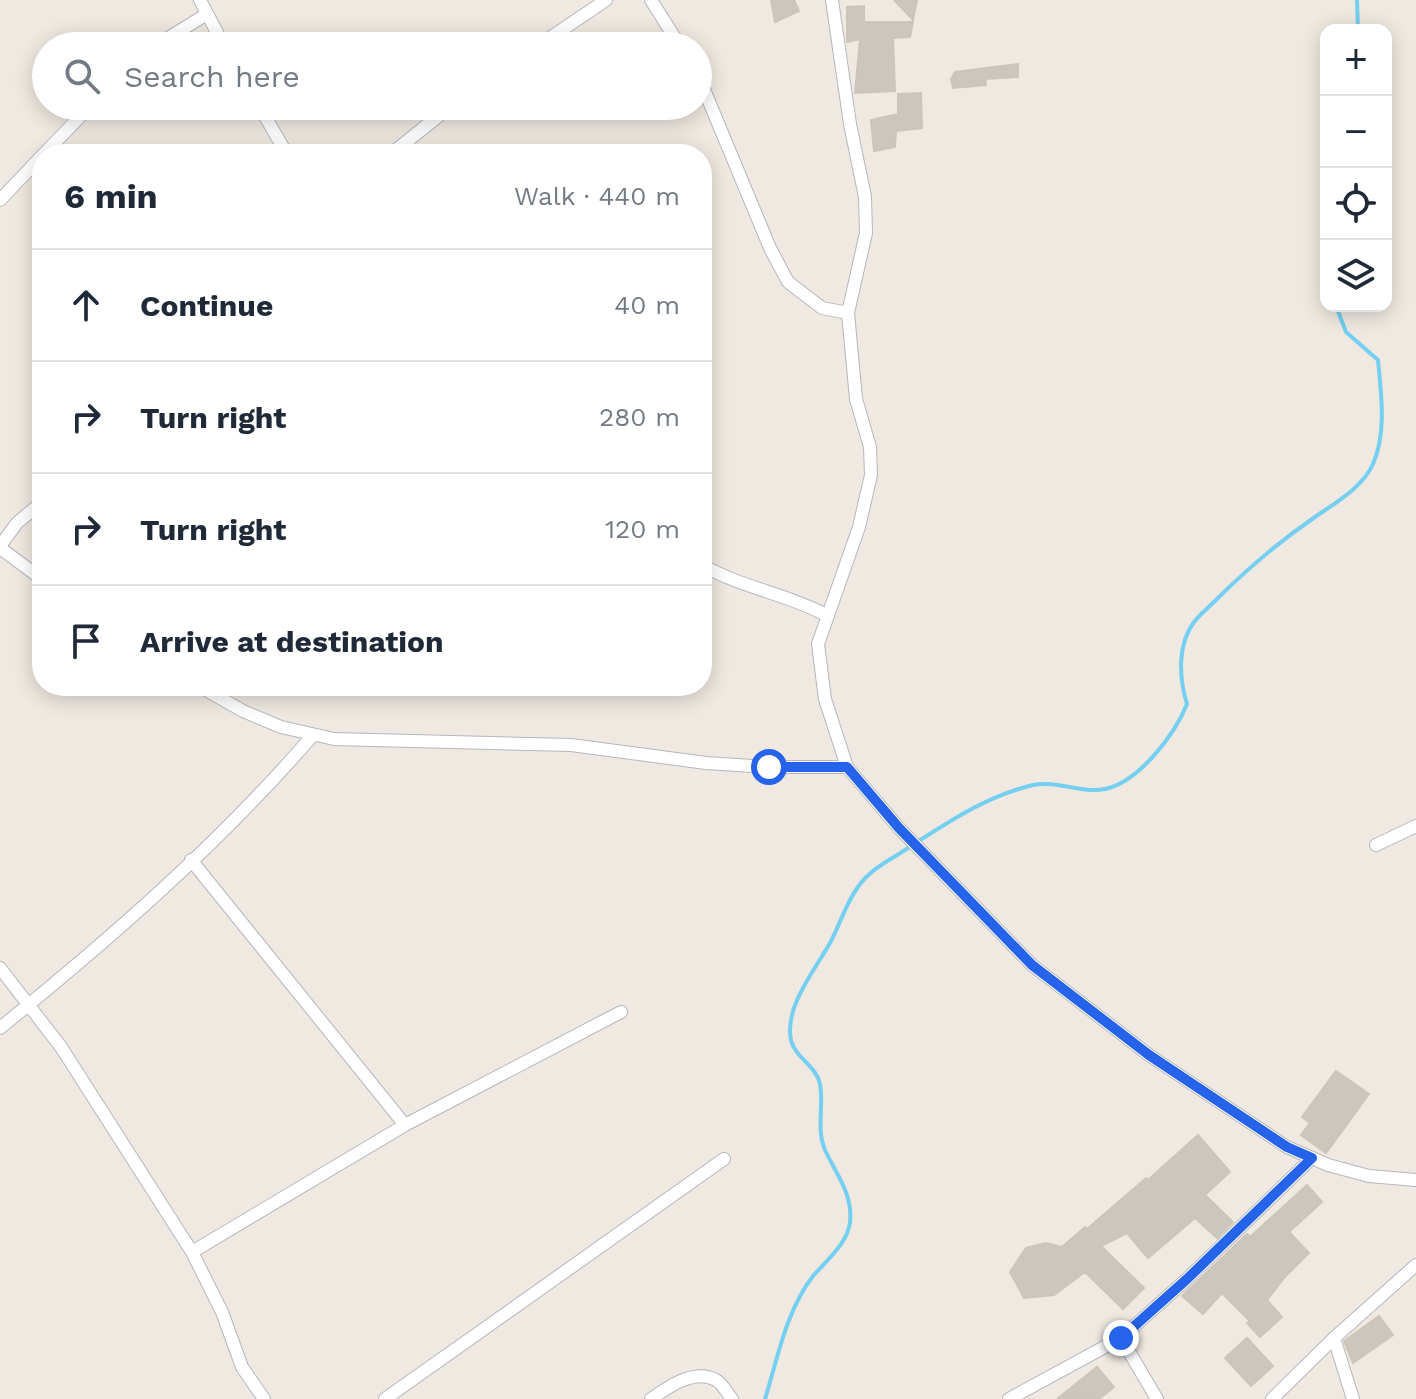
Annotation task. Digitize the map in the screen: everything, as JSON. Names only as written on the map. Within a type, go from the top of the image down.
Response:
[{"type":"street","points":[[200,0],[217,32]]},
{"type":"street","points":[[559,32],[606,0]]},
{"type":"street","points":[[651,0],[671,32]]},
{"type":"street","points":[[832,0],[850,124],[865,197],[866,233],[848,313],[856,399],[870,447],[871,475],[859,527],[818,644],[825,699],[847,767],[899,828],[1032,965],[1149,1055],[1287,1147],[1369,1176],[1416,1180]]},
{"type":"street","points":[[178,32],[207,14]]},
{"type":"street","points":[[712,109],[770,248],[788,282],[822,308],[848,313]]},
{"type":"street","points":[[54,144],[77,120]]},
{"type":"street","points":[[267,120],[281,144]]},
{"type":"street","points":[[404,144],[434,120]]},
{"type":"street","points":[[0,200],[32,167]]},
{"type":"street","points":[[32,510],[17,523],[0,547],[32,571]]},
{"type":"street","points":[[712,571],[810,606],[828,616]]},
{"type":"street","points":[[217,696],[281,727],[313,735],[375,742],[571,745],[706,763],[847,767]]},
{"type":"street","points":[[0,1028],[191,860],[283,770],[313,735]]},
{"type":"street","points":[[1376,845],[1416,826]]},
{"type":"street","points":[[191,860],[405,1125]]},
{"type":"street","points":[[0,968],[61,1047],[192,1252],[222,1312],[242,1367],[264,1399]]},
{"type":"street","points":[[192,1252],[405,1125],[621,1012]]},
{"type":"street","points":[[1009,1399],[1121,1338],[1312,1158]]},
{"type":"street","points":[[385,1399],[724,1159]]},
{"type":"street","points":[[1272,1399],[1334,1338],[1416,1265]]},
{"type":"street","points":[[1121,1338],[1157,1399]]},
{"type":"street","points":[[1334,1338],[1353,1399]]},
{"type":"street","points":[[651,1399],[683,1379],[705,1377],[718,1380],[732,1399]]},
{"type":"building","points":[[771,0],[794,0],[799,11],[775,22]]},
{"type":"building","points":[[894,0],[917,0],[913,20]]},
{"type":"building","points":[[864,6],[864,22],[913,22],[910,37],[893,38],[895,91],[855,93],[860,39],[847,42],[847,7]]},
{"type":"building","points":[[1018,64],[1018,77],[985,79],[986,85],[953,88],[951,79],[955,72]]},
{"type":"building","points":[[921,93],[922,128],[896,131],[895,147],[874,151],[871,120],[898,114],[898,94]]},
{"type":"building","points":[[1336,1071],[1369,1094],[1326,1153],[1301,1135],[1310,1123],[1302,1117]]},
{"type":"building","points":[[1198,1135],[1230,1172],[1205,1195],[1233,1222],[1217,1238],[1195,1218],[1148,1258],[1127,1233],[1101,1246],[1144,1288],[1123,1309],[1085,1272],[1054,1295],[1024,1298],[1010,1272],[1026,1248],[1046,1243],[1062,1247],[1146,1178],[1148,1180]]},
{"type":"building","points":[[1307,1185],[1322,1202],[1289,1232],[1309,1253],[1267,1300],[1282,1317],[1260,1337],[1247,1323],[1250,1321],[1222,1293],[1203,1314],[1182,1296],[1247,1234],[1250,1237]]},
{"type":"building","points":[[1379,1316],[1393,1335],[1353,1363],[1344,1341]]},
{"type":"building","points":[[1247,1338],[1273,1366],[1251,1386],[1225,1358]]},
{"type":"building","points":[[1097,1367],[1114,1387],[1099,1399],[1057,1399]]},
{"type":"waterway","points":[[1357,0],[1358,24]]},
{"type":"waterway","points":[[765,1399],[796,1304],[813,1276],[841,1244],[850,1222],[846,1193],[822,1142],[818,1077],[791,1040],[792,1014],[803,988],[831,941],[854,893],[879,866],[966,812],[1016,790],[1042,784],[1087,790],[1118,785],[1143,767],[1165,742],[1187,704],[1181,662],[1188,631],[1194,622],[1264,556],[1356,487],[1373,464],[1382,426],[1378,360],[1346,332],[1338,312]]},
{"type":"route","points":[[769,767],[847,767],[899,828],[1032,965],[1149,1055],[1287,1147],[1312,1158],[1121,1338]]}]
